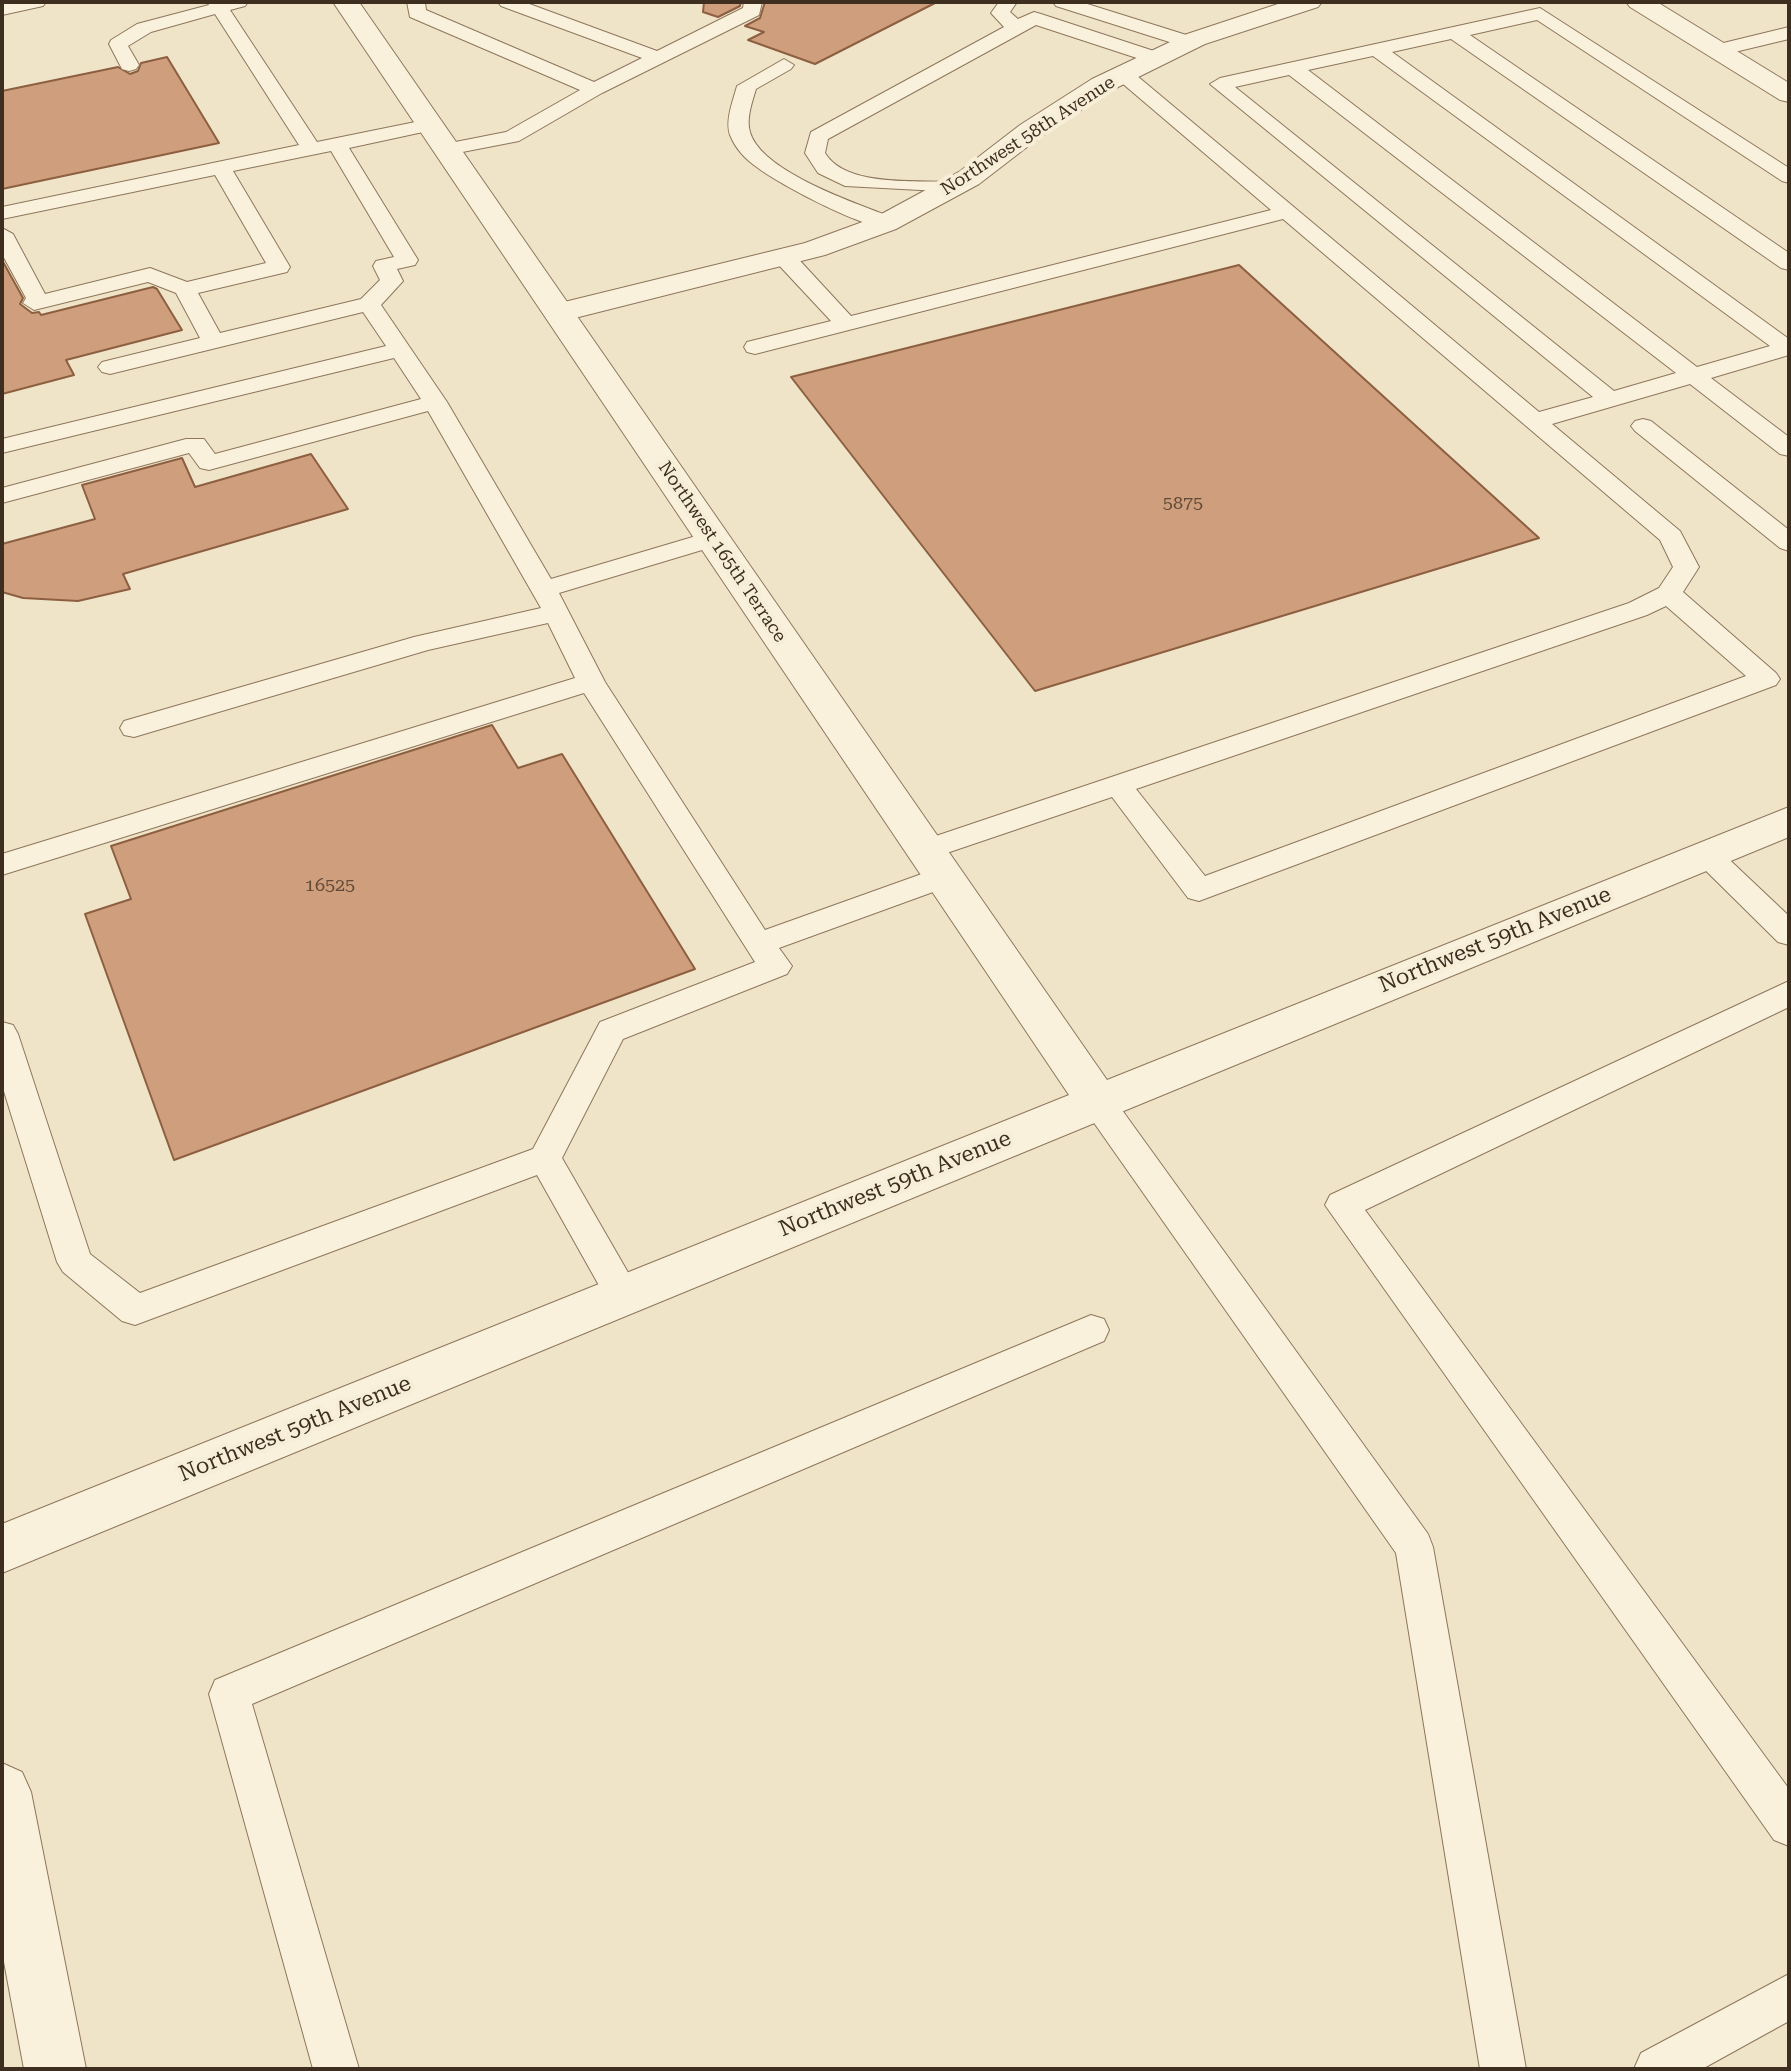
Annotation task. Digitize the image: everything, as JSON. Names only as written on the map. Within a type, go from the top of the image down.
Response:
[{"type":"street","name":"Northwest 165th Terrace","points":[[346,2],[1097,1101]]},
{"type":"street","name":"Northwest 58th Avenue","points":[[559,313],[815,249],[886,223],[969,178],[1030,131],[1123,74],[1189,42],[1309,2]]},
{"type":"street","points":[[1639,2],[1787,91]]},
{"type":"street","name":"Northwest 59th Avenue","points":[[2,1549],[1789,821]]},
{"type":"street","points":[[2,1792],[55,2069]]},
{"type":"lane","points":[[2,9],[37,2]]},
{"type":"lane","points":[[507,2],[658,58]]},
{"type":"lane","points":[[2,213],[337,144],[439,137],[512,137],[595,89],[752,11],[753,2]]},
{"type":"lane","points":[[1008,2],[1000,13],[1156,58]]},
{"type":"lane","points":[[951,188],[852,182],[825,169],[815,153],[818,136],[1062,2],[1189,42]]},
{"type":"lane","points":[[129,65],[118,44],[144,28],[225,3],[311,149]]},
{"type":"lane","points":[[416,8],[595,89]]},
{"type":"lane","points":[[1610,399],[1220,84],[1540,14],[1789,177]]},
{"type":"lane","points":[[1455,33],[1789,263]]},
{"type":"lane","points":[[1718,50],[1789,33]]},
{"type":"lane","points":[[1377,50],[1788,348]]},
{"type":"lane","points":[[784,65],[747,86],[740,114],[741,136],[759,158],[791,183],[886,223]]},
{"type":"lane","points":[[1293,68],[1789,449]]},
{"type":"lane","points":[[758,944],[1118,785],[1638,609],[1669,594],[1686,567],[1671,536],[1123,74]]},
{"type":"lane","points":[[110,367],[369,304],[392,281],[384,266],[407,260],[337,144]]},
{"type":"lane","points":[[179,152],[192,174]]},
{"type":"lane","points":[[2,234],[36,302],[150,275],[185,289],[279,267],[221,168]]},
{"type":"lane","points":[[755,347],[1287,212]]},
{"type":"lane","points":[[783,256],[845,323]]},
{"type":"lane","points":[[185,289],[213,342]]},
{"type":"lane","points":[[2,1034],[75,1262],[135,1310],[545,1158],[611,1031],[776,966],[758,944],[591,682],[550,601],[435,402],[369,304]]},
{"type":"lane","points":[[1535,421],[1788,348]]},
{"type":"lane","points":[[2,446],[400,350]]},
{"type":"lane","points":[[2,496],[195,444],[209,463],[435,402]]},
{"type":"lane","points":[[1643,426],[1789,543]]},
{"type":"lane","points":[[134,728],[423,643],[550,601],[713,539]]},
{"type":"lane","points":[[1118,785],[1199,890],[1766,679],[1669,594]]},
{"type":"lane","points":[[2,865],[591,682]]},
{"type":"lane","points":[[1706,854],[1789,934]]},
{"type":"lane","points":[[1789,993],[1342,1205],[1789,1825]]},
{"type":"lane","points":[[1097,1101],[1414,1547],[1503,2069]]},
{"type":"lane","points":[[545,1158],[623,1295]]},
{"type":"lane","points":[[336,2069],[229,1694],[1091,1330]]},
{"type":"lane","points":[[1657,2069],[1789,1996]]},
{"type":"building","points":[[704,2],[741,2],[740,6],[718,17],[703,12]]},
{"type":"building","points":[[765,2],[937,2],[815,64],[748,40],[764,32],[745,26],[760,18]]},
{"type":"building","points":[[167,57],[219,143],[2,189],[2,91],[118,67],[130,74],[138,71],[141,63]]},
{"type":"building","points":[[2,260],[23,298],[20,304],[32,313],[39,312],[41,315],[153,287],[182,330],[66,360],[74,375],[2,394]]},
{"type":"building","points":[[1239,265],[1539,538],[1035,691],[791,377]]},
{"type":"building","points":[[311,454],[348,509],[123,574],[130,589],[78,601],[23,598],[2,592],[2,544],[95,519],[82,485],[182,458],[195,487]]},
{"type":"building","points":[[492,725],[518,768],[562,754],[695,969],[174,1160],[85,914],[131,899],[111,846]]}]
